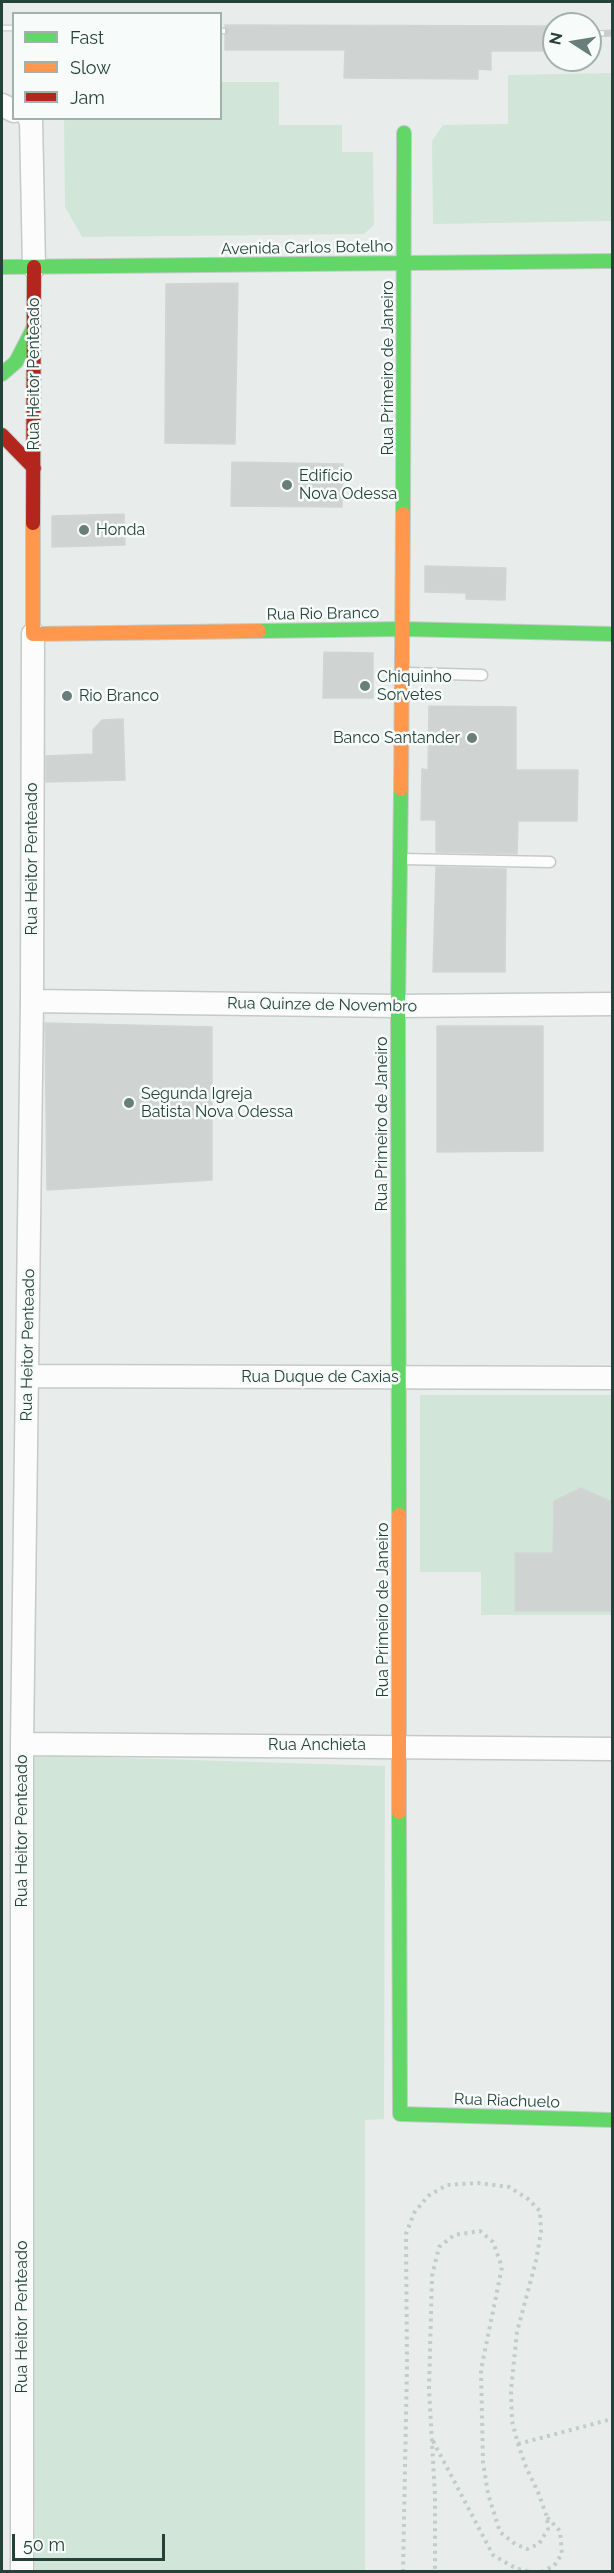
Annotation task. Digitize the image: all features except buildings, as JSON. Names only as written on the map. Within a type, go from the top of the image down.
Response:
[{"type":"street","name":"Rua Heitor Penteado","points":[[22,2571],[22,1744],[32,1001],[34,468],[34,267],[24,120]]},
{"type":"street","name":"Rua Primeiro de Janeiro","points":[[400,2114],[398,1006],[403,673],[404,133]]},
{"type":"street","name":"Avenida Carlos Botelho","points":[[2,267],[612,261]]},
{"type":"street","points":[[2,374],[16,362],[34,326],[25,294],[11,280]]},
{"type":"street","points":[[2,435],[34,468]]},
{"type":"street","name":"Rua Rio Branco","points":[[33,634],[403,629],[612,634]]},
{"type":"street","name":"Rua Quinze de Novembro","points":[[32,1001],[398,1006],[612,1004]]},
{"type":"street","name":"Rua Duque de Caxias","points":[[28,1376],[612,1378]]},
{"type":"street","name":"Rua Anchieta","points":[[22,1744],[612,1749]]},
{"type":"street","name":"Rua Riachuelo","points":[[400,2114],[612,2120]]},
{"type":"lane","points":[[403,673],[482,675]]},
{"type":"lane","points":[[400,859],[550,862]]},
{"type":"path","points":[[403,2571],[407,2365],[406,2234],[414,2213],[428,2196],[447,2185],[479,2182],[509,2187],[528,2199],[540,2211],[541,2232],[536,2261],[517,2332],[512,2362],[512,2421],[518,2444],[547,2517],[548,2529],[538,2544],[527,2549],[515,2544],[500,2532],[488,2494],[483,2462],[481,2370],[502,2267],[493,2242],[480,2231],[454,2235],[439,2247],[432,2276],[429,2389],[435,2571]]},
{"type":"path","points":[[518,2444],[612,2419]]},
{"type":"path","points":[[431,2438],[493,2555],[515,2568],[530,2571]]},
{"type":"path","points":[[541,2571],[554,2566],[562,2554],[560,2531],[547,2517]]},
{"type":"green space","points":[[612,73],[612,221],[433,224],[432,141],[443,125],[508,124],[508,75]]},
{"type":"green space","points":[[222,82],[279,82],[279,125],[342,125],[342,152],[373,152],[374,225],[364,234],[82,237],[65,207],[64,120],[222,120]]},
{"type":"green space","points":[[420,1395],[612,1395],[612,1615],[481,1615],[481,1572],[420,1572]]},
{"type":"green space","points":[[30,1755],[385,1766],[384,2119],[365,2120],[365,2571],[35,2571]]},
{"type":"railway","points":[[2,28],[12,28]]},
{"type":"railway","points":[[602,33],[612,33]]},
{"type":"traffic: fast","points":[[403,514],[404,133]]},
{"type":"traffic: fast","points":[[2,267],[612,261]]},
{"type":"traffic: fast","points":[[2,374],[16,362],[34,327]]},
{"type":"traffic: fast","points":[[259,631],[403,629],[612,634]]},
{"type":"traffic: fast","points":[[399,1515],[398,1006],[401,789]]},
{"type":"traffic: fast","points":[[399,1812],[400,2114],[612,2120]]},
{"type":"traffic: slow","points":[[401,789],[403,514]]},
{"type":"traffic: slow","points":[[33,523],[33,634],[259,631]]},
{"type":"traffic: slow","points":[[399,1515],[399,1812]]},
{"type":"traffic: jam","points":[[33,523],[34,267]]},
{"type":"traffic: jam","points":[[2,435],[34,468]]},
{"type":"place","name":"Edifício Nova Odessa","points":[[287,485]]},
{"type":"place","name":"Honda","points":[[84,530]]},
{"type":"place","name":"Chiquinho Sorvetes","points":[[365,686]]},
{"type":"place","name":"Rio Branco","points":[[67,696]]},
{"type":"place","name":"Banco Santander","points":[[472,738]]},
{"type":"place","name":"Segunda Igreja Batista Nova Odessa","points":[[129,1103]]}]
